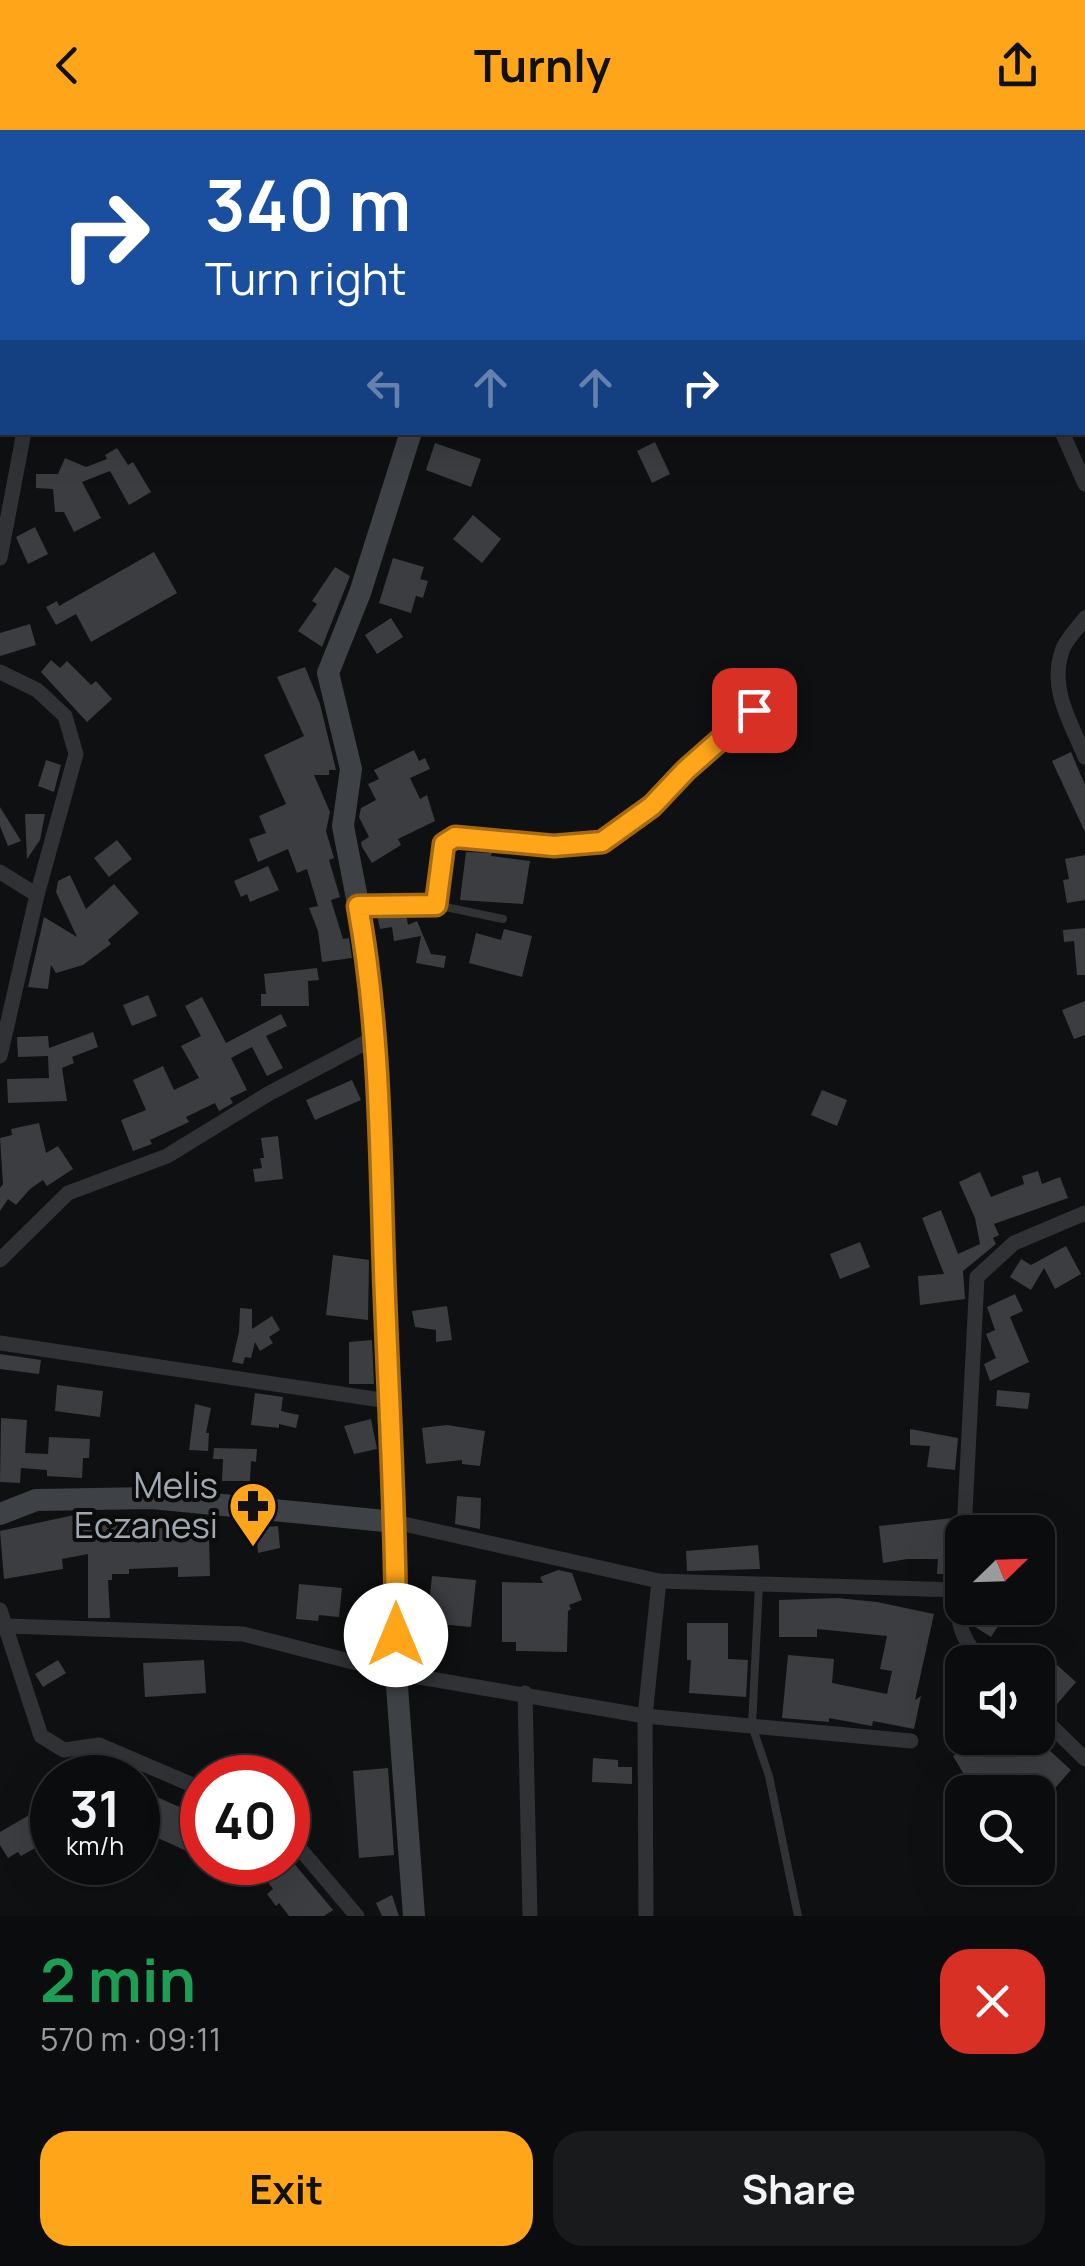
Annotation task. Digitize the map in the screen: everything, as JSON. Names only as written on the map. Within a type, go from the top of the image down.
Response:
[{"type":"street","points":[[0,558],[23,435]]},
{"type":"street","points":[[410,435],[360,592],[328,673],[351,769],[344,826],[366,946],[374,1038],[395,1522],[396,1673],[414,1916]]},
{"type":"street","points":[[1063,435],[1085,484]]},
{"type":"street","points":[[1085,618],[1063,648],[1059,675],[1060,702],[1085,757]]},
{"type":"street","points":[[0,672],[37,690],[65,716],[76,754],[37,895],[0,1056]]},
{"type":"street","points":[[0,872],[37,895]]},
{"type":"street","points":[[0,1260],[68,1193],[167,1156],[268,1094],[374,1038]]},
{"type":"street","points":[[965,1515],[977,1277],[1014,1243],[1085,1212]]},
{"type":"street","points":[[0,1343],[388,1401]]},
{"type":"street","points":[[0,1514],[36,1500],[152,1498],[395,1522],[659,1582],[945,1590]]},
{"type":"street","points":[[646,1916],[646,1716],[659,1582]]},
{"type":"street","points":[[180,1780],[99,1745],[64,1750],[41,1736],[4,1618],[242,1634],[396,1673],[646,1716],[911,1741]]},
{"type":"street","points":[[525,1693],[530,1916]]},
{"type":"street","points":[[1055,1729],[1085,1758]]},
{"type":"street","points":[[310,1861],[357,1916]]},
{"type":"lane","points":[[436,905],[444,844],[455,837],[554,846],[602,842],[652,806],[776,689]]},
{"type":"lane","points":[[358,906],[436,905],[502,919]]},
{"type":"lane","points":[[759,1584],[752,1726],[769,1776],[798,1916]]},
{"type":"building","points":[[655,442],[670,474],[652,483],[637,451]]},
{"type":"building","points":[[435,443],[481,459],[471,487],[426,470]]},
{"type":"building","points":[[117,448],[128,465],[133,462],[151,492],[129,505],[110,471],[82,482],[101,518],[74,532],[64,512],[55,512],[53,489],[36,488],[36,474],[58,474],[65,458],[86,467],[107,459],[105,455]]},
{"type":"building","points":[[473,515],[501,539],[482,563],[453,539]]},
{"type":"building","points":[[35,527],[48,554],[28,564],[16,537]]},
{"type":"building","points":[[154,552],[177,593],[91,642],[76,614],[56,625],[46,607],[57,601],[59,606]]},
{"type":"building","points":[[393,558],[424,567],[420,579],[428,581],[423,598],[416,596],[411,613],[379,603]]},
{"type":"building","points":[[335,567],[350,576],[322,647],[298,631]]},
{"type":"building","points":[[391,618],[403,637],[377,654],[365,635]]},
{"type":"building","points":[[30,624],[36,645],[0,656],[0,633]]},
{"type":"building","points":[[51,660],[60,668],[67,661],[91,685],[96,681],[112,699],[87,722],[41,672]]},
{"type":"building","points":[[305,667],[320,704],[336,770],[329,770],[329,775],[314,775],[330,812],[326,831],[334,858],[329,860],[340,897],[331,900],[343,939],[349,938],[352,958],[322,962],[318,931],[309,908],[318,906],[307,869],[297,873],[288,849],[258,862],[249,839],[266,833],[259,816],[286,804],[264,755],[304,736],[277,677]]},
{"type":"building","points":[[414,750],[419,761],[425,758],[430,769],[410,778],[420,799],[427,795],[435,821],[398,839],[401,845],[372,863],[362,847],[361,842],[369,837],[359,817],[361,808],[376,800],[368,784],[379,779],[374,770]]},
{"type":"building","points":[[1071,752],[1085,785],[1085,832],[1052,761]]},
{"type":"building","points":[[46,760],[61,765],[54,792],[38,786]]},
{"type":"building","points":[[0,807],[21,841],[8,846],[0,826]]},
{"type":"building","points":[[25,814],[45,814],[40,840],[27,859]]},
{"type":"building","points":[[117,840],[132,859],[109,877],[94,858]]},
{"type":"building","points":[[466,852],[530,861],[523,904],[460,900]]},
{"type":"building","points":[[1085,855],[1085,900],[1067,903],[1063,880],[1069,879],[1065,859]]},
{"type":"building","points":[[268,866],[279,890],[250,902],[247,894],[241,897],[234,881]]},
{"type":"building","points":[[70,875],[86,909],[114,884],[139,913],[108,940],[111,944],[83,965],[56,973],[51,965],[48,989],[28,987],[44,917],[77,937],[56,892],[58,881]]},
{"type":"building","points":[[406,913],[408,925],[417,921],[431,954],[446,956],[444,968],[416,963],[421,936],[394,941],[392,927],[380,929],[377,915]]},
{"type":"building","points":[[1085,928],[1085,975],[1077,975],[1074,941],[1064,942],[1063,930]]},
{"type":"building","points":[[504,929],[532,936],[522,977],[469,963],[476,933],[501,940]]},
{"type":"building","points":[[317,968],[319,980],[308,981],[309,1006],[261,1006],[261,994],[266,994],[264,974]]},
{"type":"building","points":[[148,995],[157,1016],[132,1026],[123,1005]]},
{"type":"building","points":[[202,997],[226,1043],[281,1014],[287,1026],[266,1036],[283,1068],[267,1076],[252,1047],[231,1058],[247,1090],[230,1098],[233,1103],[219,1111],[215,1103],[186,1117],[189,1122],[150,1140],[152,1144],[133,1151],[121,1120],[146,1110],[133,1080],[163,1066],[174,1090],[199,1078],[181,1046],[201,1036],[185,1006]]},
{"type":"building","points":[[1085,1001],[1085,1035],[1074,1039],[1062,1010]]},
{"type":"building","points":[[93,1032],[98,1047],[72,1057],[74,1063],[62,1068],[67,1101],[8,1103],[7,1079],[49,1078],[48,1056],[18,1057],[17,1037],[48,1036],[49,1048]]},
{"type":"building","points":[[352,1080],[361,1100],[315,1120],[306,1100]]},
{"type":"building","points":[[822,1090],[847,1100],[837,1126],[811,1115]]},
{"type":"building","points":[[39,1123],[46,1153],[58,1146],[73,1169],[47,1186],[43,1180],[16,1205],[8,1199],[0,1211],[0,1138],[12,1135],[11,1129]]},
{"type":"building","points":[[278,1136],[283,1179],[255,1182],[253,1169],[262,1168],[260,1158],[264,1158],[261,1138]]},
{"type":"building","points":[[1038,1171],[1042,1184],[1060,1177],[1068,1198],[994,1224],[999,1235],[993,1238],[996,1244],[963,1271],[965,1299],[920,1305],[918,1276],[944,1274],[922,1218],[941,1210],[958,1254],[980,1244],[975,1218],[959,1182],[980,1172],[991,1197],[1024,1184],[1022,1176]]},
{"type":"building","points":[[860,1242],[870,1267],[840,1279],[830,1254]]},
{"type":"building","points":[[1066,1246],[1081,1274],[1055,1289],[1044,1268],[1031,1290],[1010,1277],[1021,1259],[1031,1265]]},
{"type":"building","points":[[333,1255],[369,1260],[368,1320],[326,1315]]},
{"type":"building","points":[[1015,1294],[1023,1311],[1010,1317],[1029,1362],[990,1381],[984,1364],[996,1358],[986,1334],[995,1330],[987,1307]]},
{"type":"building","points":[[447,1306],[452,1340],[436,1342],[436,1330],[415,1327],[412,1311]]},
{"type":"building","points":[[240,1308],[252,1309],[252,1329],[272,1316],[280,1330],[269,1337],[273,1343],[260,1351],[255,1342],[251,1358],[245,1357],[243,1364],[232,1362]]},
{"type":"building","points":[[372,1340],[374,1384],[349,1384],[349,1342]]},
{"type":"building","points":[[0,1354],[41,1360],[39,1374],[0,1369]]},
{"type":"building","points":[[57,1385],[103,1391],[100,1417],[55,1411]]},
{"type":"building","points":[[997,1390],[1030,1393],[1028,1409],[996,1406]]},
{"type":"building","points":[[255,1393],[283,1397],[281,1411],[299,1415],[296,1428],[251,1425]]},
{"type":"building","points":[[195,1404],[211,1408],[206,1433],[208,1451],[189,1450]]},
{"type":"building","points":[[1,1418],[27,1420],[25,1453],[48,1454],[49,1437],[90,1439],[89,1458],[83,1458],[82,1478],[47,1476],[47,1470],[21,1468],[20,1483],[0,1482]]},
{"type":"building","points":[[371,1419],[377,1449],[354,1454],[344,1426]]},
{"type":"building","points":[[447,1425],[485,1431],[480,1466],[462,1464],[462,1460],[426,1464],[422,1428]]},
{"type":"building","points":[[910,1429],[958,1438],[955,1470],[927,1467],[930,1446],[910,1445]]},
{"type":"building","points":[[214,1448],[257,1449],[256,1462],[251,1461],[250,1481],[222,1481],[223,1459],[213,1459]]},
{"type":"building","points":[[457,1496],[481,1498],[480,1529],[455,1524]]},
{"type":"building","points":[[79,1514],[81,1522],[108,1520],[109,1525],[135,1525],[135,1529],[166,1528],[167,1535],[209,1534],[210,1576],[178,1577],[178,1567],[129,1569],[129,1574],[112,1574],[112,1580],[108,1580],[110,1618],[88,1618],[88,1554],[62,1559],[63,1569],[4,1579],[0,1531]]},
{"type":"building","points":[[945,1519],[945,1574],[937,1574],[938,1559],[883,1563],[879,1526]]},
{"type":"building","points":[[278,1526],[280,1548],[258,1553],[256,1528]]},
{"type":"building","points":[[758,1545],[760,1569],[687,1571],[686,1551]]},
{"type":"building","points":[[558,1570],[572,1573],[582,1600],[569,1605],[567,1652],[516,1651],[516,1642],[502,1642],[502,1582],[543,1583],[540,1577]]},
{"type":"building","points":[[432,1576],[476,1580],[471,1627],[427,1623]]},
{"type":"building","points":[[299,1584],[342,1588],[339,1617],[319,1615],[318,1621],[296,1619]]},
{"type":"building","points":[[838,1598],[934,1614],[915,1700],[921,1696],[914,1729],[873,1721],[872,1726],[829,1718],[829,1722],[782,1718],[788,1655],[834,1659],[832,1683],[887,1694],[892,1671],[880,1669],[887,1636],[817,1629],[817,1637],[779,1637],[779,1600]]},
{"type":"building","points":[[687,1623],[728,1623],[728,1659],[748,1660],[746,1697],[689,1693]]},
{"type":"building","points":[[972,1625],[999,1625],[991,1637]]},
{"type":"building","points":[[58,1660],[66,1673],[43,1687],[35,1674]]},
{"type":"building","points":[[204,1660],[206,1693],[145,1697],[143,1663]]},
{"type":"building","points":[[1057,1665],[1076,1682],[1055,1706]]},
{"type":"building","points":[[1055,1755],[1071,1770],[1055,1788],[1055,1775],[964,1775],[953,1756]]},
{"type":"building","points":[[593,1758],[618,1760],[618,1767],[632,1767],[632,1784],[592,1782]]},
{"type":"building","points":[[388,1768],[394,1855],[359,1858],[353,1771]]},
{"type":"building","points":[[160,1798],[180,1807],[180,1848],[160,1839]]},
{"type":"building","points":[[30,1815],[30,1851],[8,1858],[0,1845],[0,1832]]},
{"type":"building","points":[[310,1883],[333,1910],[324,1916],[289,1916],[267,1894],[273,1889],[270,1885]]},
{"type":"building","points":[[392,1895],[399,1916],[382,1916],[376,1903]]},
{"type":"place","name":"Melis Eczanesi","points":[[253,1548]]},
{"type":"route","points":[[396,1635],[376,1062],[366,946],[358,906],[436,905],[444,844],[455,837],[554,846],[602,842],[652,806],[754,710]]}]
